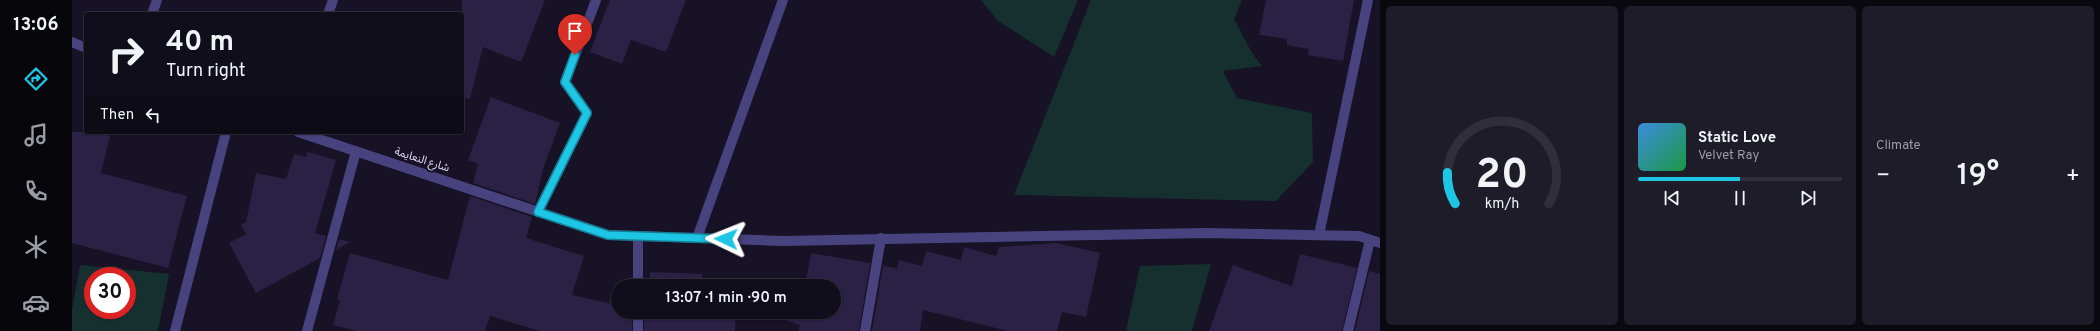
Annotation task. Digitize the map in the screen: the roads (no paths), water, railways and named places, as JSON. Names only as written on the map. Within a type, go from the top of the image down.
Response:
[{"type":"street","points":[[153,12],[157,0]]},
{"type":"street","points":[[329,12],[333,0]]},
{"type":"street","points":[[538,212],[587,113],[565,82],[596,0]]},
{"type":"street","points":[[697,238],[783,0]]},
{"type":"street","points":[[1320,235],[1368,0]]},
{"type":"street","points":[[72,42],[84,47]]},
{"type":"street","points":[[174,331],[225,134]]},
{"type":"street","name":"شارع النعايمة","points":[[304,134],[608,235],[783,240],[1205,233],[1359,236],[1375,241]]},
{"type":"street","points":[[307,331],[356,151]]},
{"type":"street","points":[[638,236],[638,279]]},
{"type":"street","points":[[865,331],[881,238]]},
{"type":"street","points":[[1348,331],[1375,241]]},
{"type":"street","points":[[638,319],[638,331]]}]
